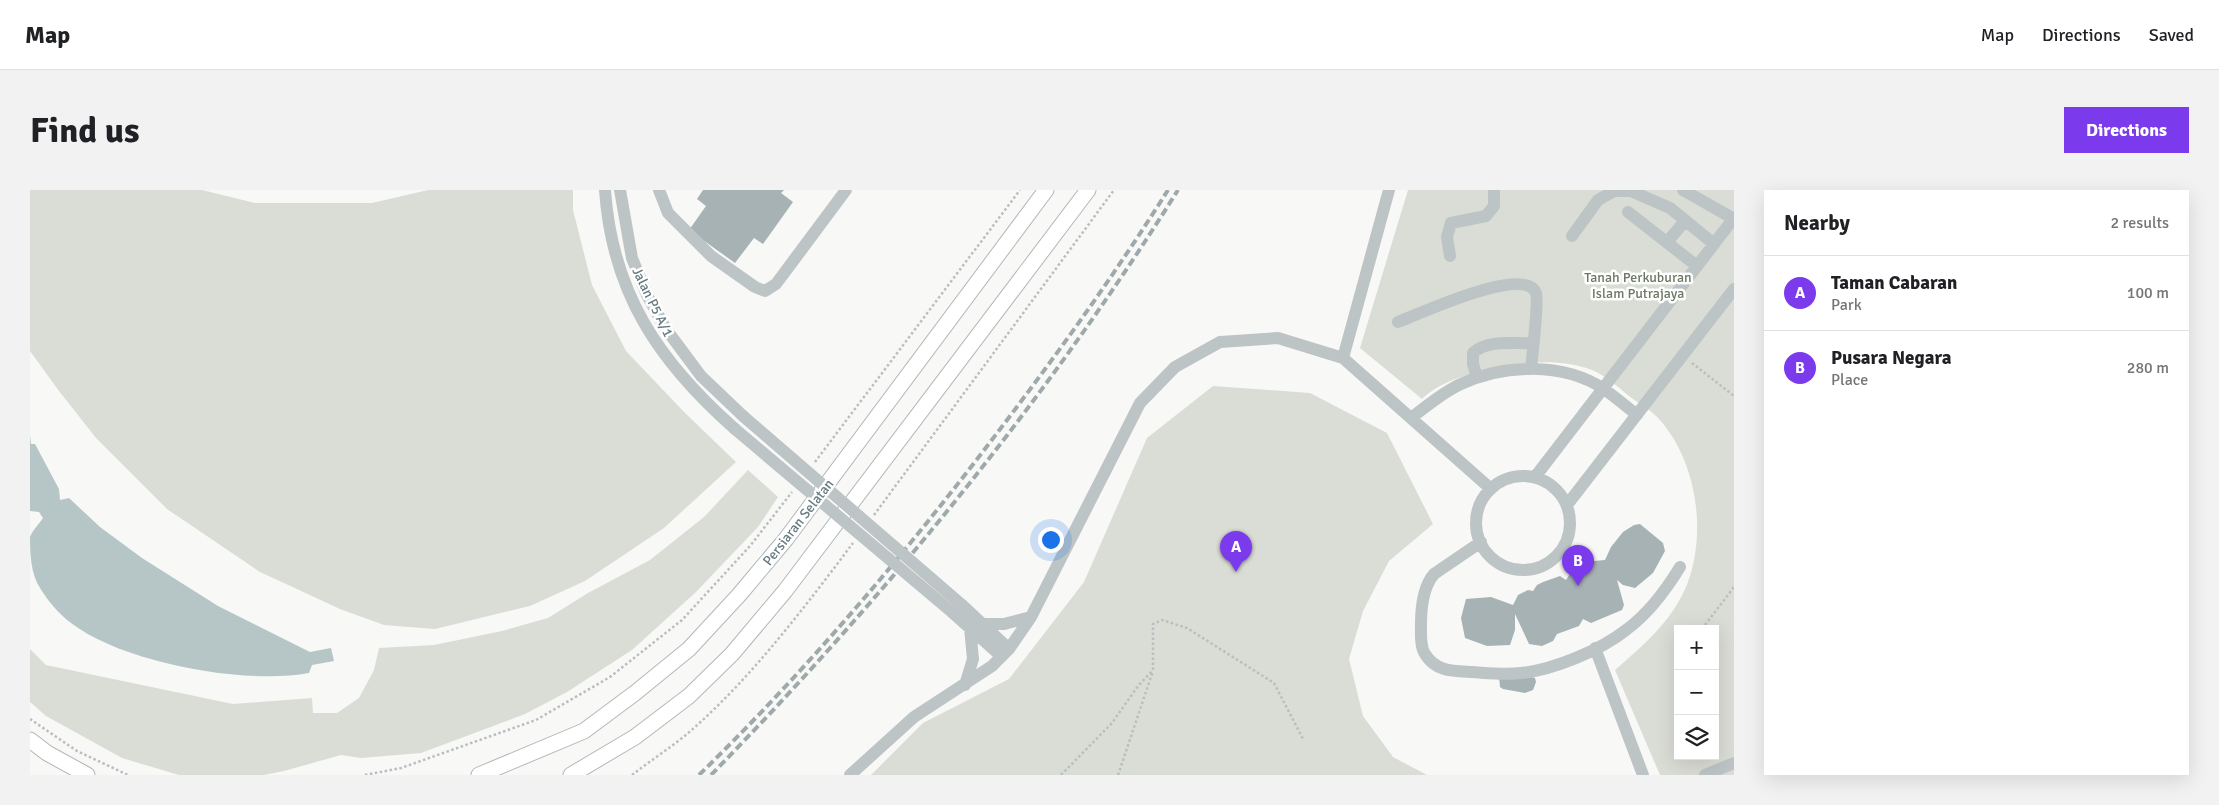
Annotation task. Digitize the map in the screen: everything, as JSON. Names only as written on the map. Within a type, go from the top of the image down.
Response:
[{"type":"main road","name":"Persiaran Selatan","points":[[479,775],[584,731],[635,694],[689,649],[739,595],[786,539],[1046,190]]},
{"type":"main road","points":[[571,775],[635,737],[689,696],[732,654],[785,591],[1088,190]]},
{"type":"main road","points":[[30,740],[47,753],[87,775]]},
{"type":"street","name":"Jalan P5 A/1","points":[[604,190],[613,251],[646,328],[664,356],[684,381],[734,429],[957,609]]},
{"type":"street","name":"Jalan P5 A/1","points":[[620,190],[632,258],[648,295],[666,329],[702,376],[743,416],[957,609]]},
{"type":"street","points":[[659,190],[668,213],[711,256],[755,287],[765,291],[776,284],[846,190]]},
{"type":"street","points":[[1343,358],[1389,190]]},
{"type":"street","points":[[1450,256],[1447,238],[1451,223],[1486,216],[1494,206],[1494,190]]},
{"type":"street","points":[[1535,478],[1734,219],[1683,190]]},
{"type":"street","points":[[1572,236],[1598,200],[1614,191],[1630,191],[1670,208],[1714,244]]},
{"type":"street","points":[[1628,212],[1697,266]]},
{"type":"street","points":[[1667,242],[1685,221]]},
{"type":"street","points":[[1398,322],[1474,293],[1508,283],[1520,282],[1530,286],[1536,293],[1531,369]]},
{"type":"street","points":[[1567,505],[1734,289]]},
{"type":"street","points":[[850,775],[914,717],[985,671],[1005,652],[1031,617],[1140,403],[1175,366],[1220,342],[1278,338],[1343,358],[1491,489]]},
{"type":"street","points":[[1478,377],[1473,364],[1473,353],[1479,348],[1489,344],[1532,343]]},
{"type":"street","points":[[1411,418],[1438,397],[1459,384],[1506,370],[1531,369],[1565,373],[1580,378],[1603,388],[1637,415]]},
{"type":"street","points":[[1519,476],[1535,478],[1548,483],[1559,493],[1567,505],[1570,519],[1567,541],[1554,559],[1542,567],[1526,571],[1510,569],[1495,561],[1484,550],[1478,534],[1476,518],[1481,502],[1491,489],[1504,480],[1519,476]]},
{"type":"street","points":[[1481,542],[1434,574],[1428,581],[1423,602],[1421,635],[1424,653],[1434,665],[1448,671],[1520,674],[1545,669],[1595,648],[1627,630],[1641,617],[1669,585],[1680,567]]},
{"type":"street","points":[[957,609],[1005,652]]},
{"type":"street","points":[[976,626],[1004,624],[1031,617]]},
{"type":"street","points":[[965,685],[973,659],[976,626]]},
{"type":"street","points":[[1595,648],[1643,775]]},
{"type":"street","points":[[1705,775],[1734,764]]},
{"type":"path","points":[[815,463],[1020,190]]},
{"type":"path","points":[[872,517],[1114,190]]},
{"type":"path","points":[[1683,356],[1734,396]]},
{"type":"path","points":[[365,775],[401,768],[536,720],[610,677],[682,620],[750,546],[797,486]]},
{"type":"path","points":[[632,775],[687,734],[738,685],[818,590],[854,542]]},
{"type":"path","points":[[1705,625],[1734,588]]},
{"type":"path","points":[[1118,775],[1153,670],[1153,624],[1162,620],[1188,628],[1274,683],[1303,739]]},
{"type":"path","points":[[1061,775],[1112,723],[1138,686],[1153,670]]},
{"type":"path","points":[[30,719],[77,751],[128,775]]},
{"type":"green space","points":[[30,190],[202,190],[255,203],[372,203],[428,190],[573,190],[573,210],[592,285],[626,351],[685,413],[736,462],[664,528],[585,581],[530,606],[435,629],[384,625],[340,609],[260,572],[167,509],[96,438],[59,391],[30,351]]},
{"type":"green space","name":"Tanah Perkuburan Islam Putrajaya","points":[[1408,190],[1734,190],[1734,775],[1660,775],[1615,670],[1638,650],[1669,617],[1684,591],[1695,556],[1697,514],[1689,473],[1671,435],[1659,419],[1597,372],[1567,364],[1542,362],[1491,369],[1446,383],[1422,399],[1360,348]]},
{"type":"green space","points":[[1213,386],[1310,393],[1387,433],[1433,524],[1389,561],[1363,611],[1349,659],[1363,716],[1393,757],[1427,775],[871,775],[923,723],[1009,679],[1084,582],[1147,438]]},
{"type":"green space","points":[[748,470],[778,497],[758,527],[696,592],[632,650],[567,692],[525,714],[421,753],[361,758],[341,755],[264,775],[179,775],[122,758],[46,716],[30,702],[30,649],[46,665],[233,704],[312,698],[313,713],[337,713],[359,698],[374,670],[379,648],[434,645],[502,631],[548,618],[588,593],[650,560],[704,517]]},
{"type":"shaded area","points":[[30,435],[31,444],[35,444],[59,489],[60,500],[69,498],[100,527],[142,558],[218,606],[310,652],[331,648],[334,661],[312,665],[309,673],[283,676],[219,673],[152,660],[94,637],[71,623],[47,598],[37,583],[33,570],[30,537],[43,518],[39,512],[30,511]]},
{"type":"building","points":[[703,190],[784,190],[781,193],[793,202],[763,244],[754,238],[735,263],[689,230],[706,206],[697,199]]},
{"type":"building","points":[[1640,524],[1663,543],[1665,551],[1653,573],[1635,588],[1623,585],[1617,580],[1624,605],[1622,610],[1591,623],[1583,619],[1579,626],[1557,634],[1553,641],[1542,646],[1529,644],[1515,614],[1515,630],[1510,645],[1487,646],[1465,638],[1461,618],[1466,599],[1491,597],[1513,605],[1518,595],[1528,590],[1533,591],[1537,585],[1543,582],[1560,576],[1566,580],[1571,572],[1594,561],[1605,560],[1611,547],[1623,532],[1634,525]]},
{"type":"building","points":[[1519,673],[1535,678],[1536,682],[1533,690],[1525,693],[1500,687],[1499,677]]},
{"type":"railway","points":[[699,775],[822,646],[937,510],[1072,333],[1131,248],[1168,190]]},
{"type":"railway","points":[[711,775],[839,638],[960,495],[1074,346],[1178,190]]},
{"type":"place","name":"Taman Cabaran","points":[[1236,572]]},
{"type":"place","name":"Pusara Negara","points":[[1578,586]]}]
